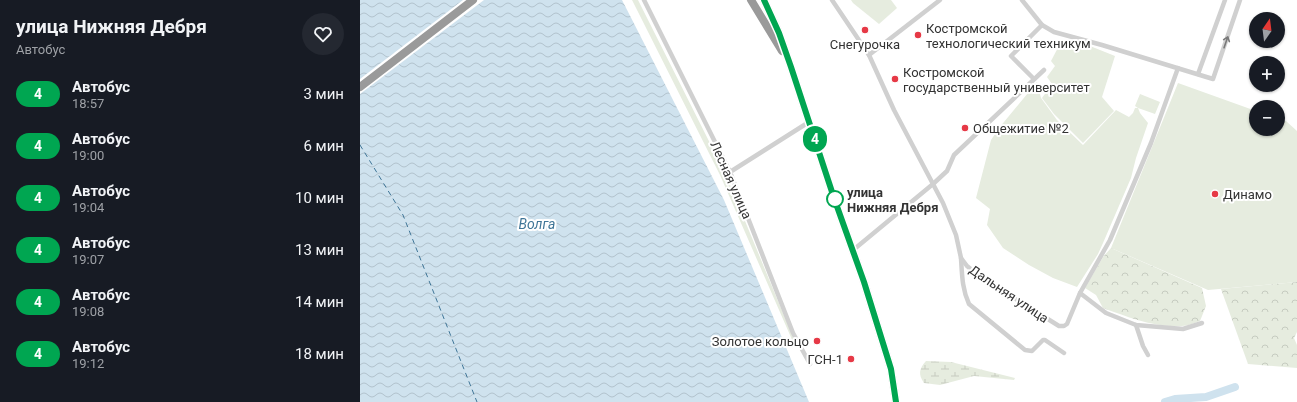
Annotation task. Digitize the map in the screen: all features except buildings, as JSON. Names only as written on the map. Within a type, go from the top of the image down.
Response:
[{"type":"highway","points":[[360,87],[473,0]]},
{"type":"highway","points":[[751,0],[791,67]]},
{"type":"highway","points":[[764,0],[779,33],[852,251],[864,282],[891,369],[896,402]]},
{"type":"street","name":"Лесная улица","points":[[644,0],[730,172],[793,333],[810,364]]},
{"type":"street","name":"Дальняя улица","points":[[832,0],[869,55],[894,110],[944,203],[956,235],[960,258],[967,266],[982,278],[1059,326],[1064,326],[1067,324],[1080,293],[1110,240],[1178,68]]},
{"type":"street","points":[[869,55],[940,0]]},
{"type":"street","points":[[1022,0],[1042,25],[1054,32],[1213,79],[1240,0]]},
{"type":"street","points":[[1198,74],[1225,0]]},
{"type":"street","points":[[1034,79],[1011,56],[1042,25]]},
{"type":"street","points":[[852,251],[947,171],[954,155],[1044,70]]},
{"type":"street","points":[[730,172],[809,122]]},
{"type":"street","points":[[960,258],[965,296],[969,304],[1025,350],[1032,351],[1043,340],[1045,340],[1064,353]]},
{"type":"street","points":[[1080,293],[1106,313],[1136,325],[1183,329],[1202,323]]},
{"type":"street","points":[[1136,325],[1143,346],[1148,355]]},
{"type":"green space","points":[[632,0],[638,0],[726,175],[795,342],[793,342],[720,175]]},
{"type":"green space","points":[[851,0],[891,0],[897,8],[879,24]]},
{"type":"green space","points":[[1062,40],[1084,47],[1090,46],[1115,56],[1102,97],[1114,111],[1083,143],[1054,114],[1042,98],[1052,84],[1047,77],[1055,66],[1051,61]]},
{"type":"green space","points":[[1037,82],[1041,98],[1057,120],[1083,145],[1116,110],[1129,117],[1135,108],[1138,108],[1148,123],[1131,178],[1103,243],[1098,254],[1077,287],[1053,278],[1029,265],[1003,248],[987,225],[990,209],[976,198],[991,140]]},
{"type":"green space","name":"Динамо","points":[[1178,83],[1249,108],[1249,136],[1285,136],[1285,121],[1297,131],[1297,282],[1208,290],[1111,248]]},
{"type":"green space","points":[[1140,94],[1160,102],[1155,114],[1135,106]]},
{"type":"green space","points":[[1111,248],[1202,288],[1206,306],[1200,321],[1184,326],[1152,324],[1103,308],[1096,295],[1085,288],[1103,257]]},
{"type":"green space","points":[[1297,282],[1297,332],[1294,338],[1297,345],[1297,368],[1248,364],[1221,289]]},
{"type":"green space","points":[[926,361],[951,362],[1015,378],[1014,380],[974,376],[940,385],[924,383],[920,372]]},
{"type":"water","name":"Волга","points":[[360,0],[622,0],[724,200],[809,402],[360,402]]},
{"type":"pier","points":[[463,0],[484,0],[360,94],[360,79]]},
{"type":"waterway","points":[[1165,402],[1175,399],[1206,397],[1235,387]]},
{"type":"ferry route","points":[[360,145],[403,215],[477,402]]},
{"type":"bus line","name":"4","points":[[764,0],[779,33],[852,251],[864,282],[891,369],[896,402]]},
{"type":"place","name":"Снегурочка","points":[[865,30]]},
{"type":"place","name":"Костромской технологический техникум","points":[[918,35]]},
{"type":"place","name":"Костромской государственный университет","points":[[895,79]]},
{"type":"place","name":"Общежитие №2","points":[[965,128]]},
{"type":"place","name":"Динамо","points":[[1215,194]]},
{"type":"place","name":"улица Нижняя Дебря","points":[[835,199]]},
{"type":"place","name":"Золотое кольцо","points":[[817,341]]},
{"type":"place","name":"ГСН-1","points":[[851,359]]}]
